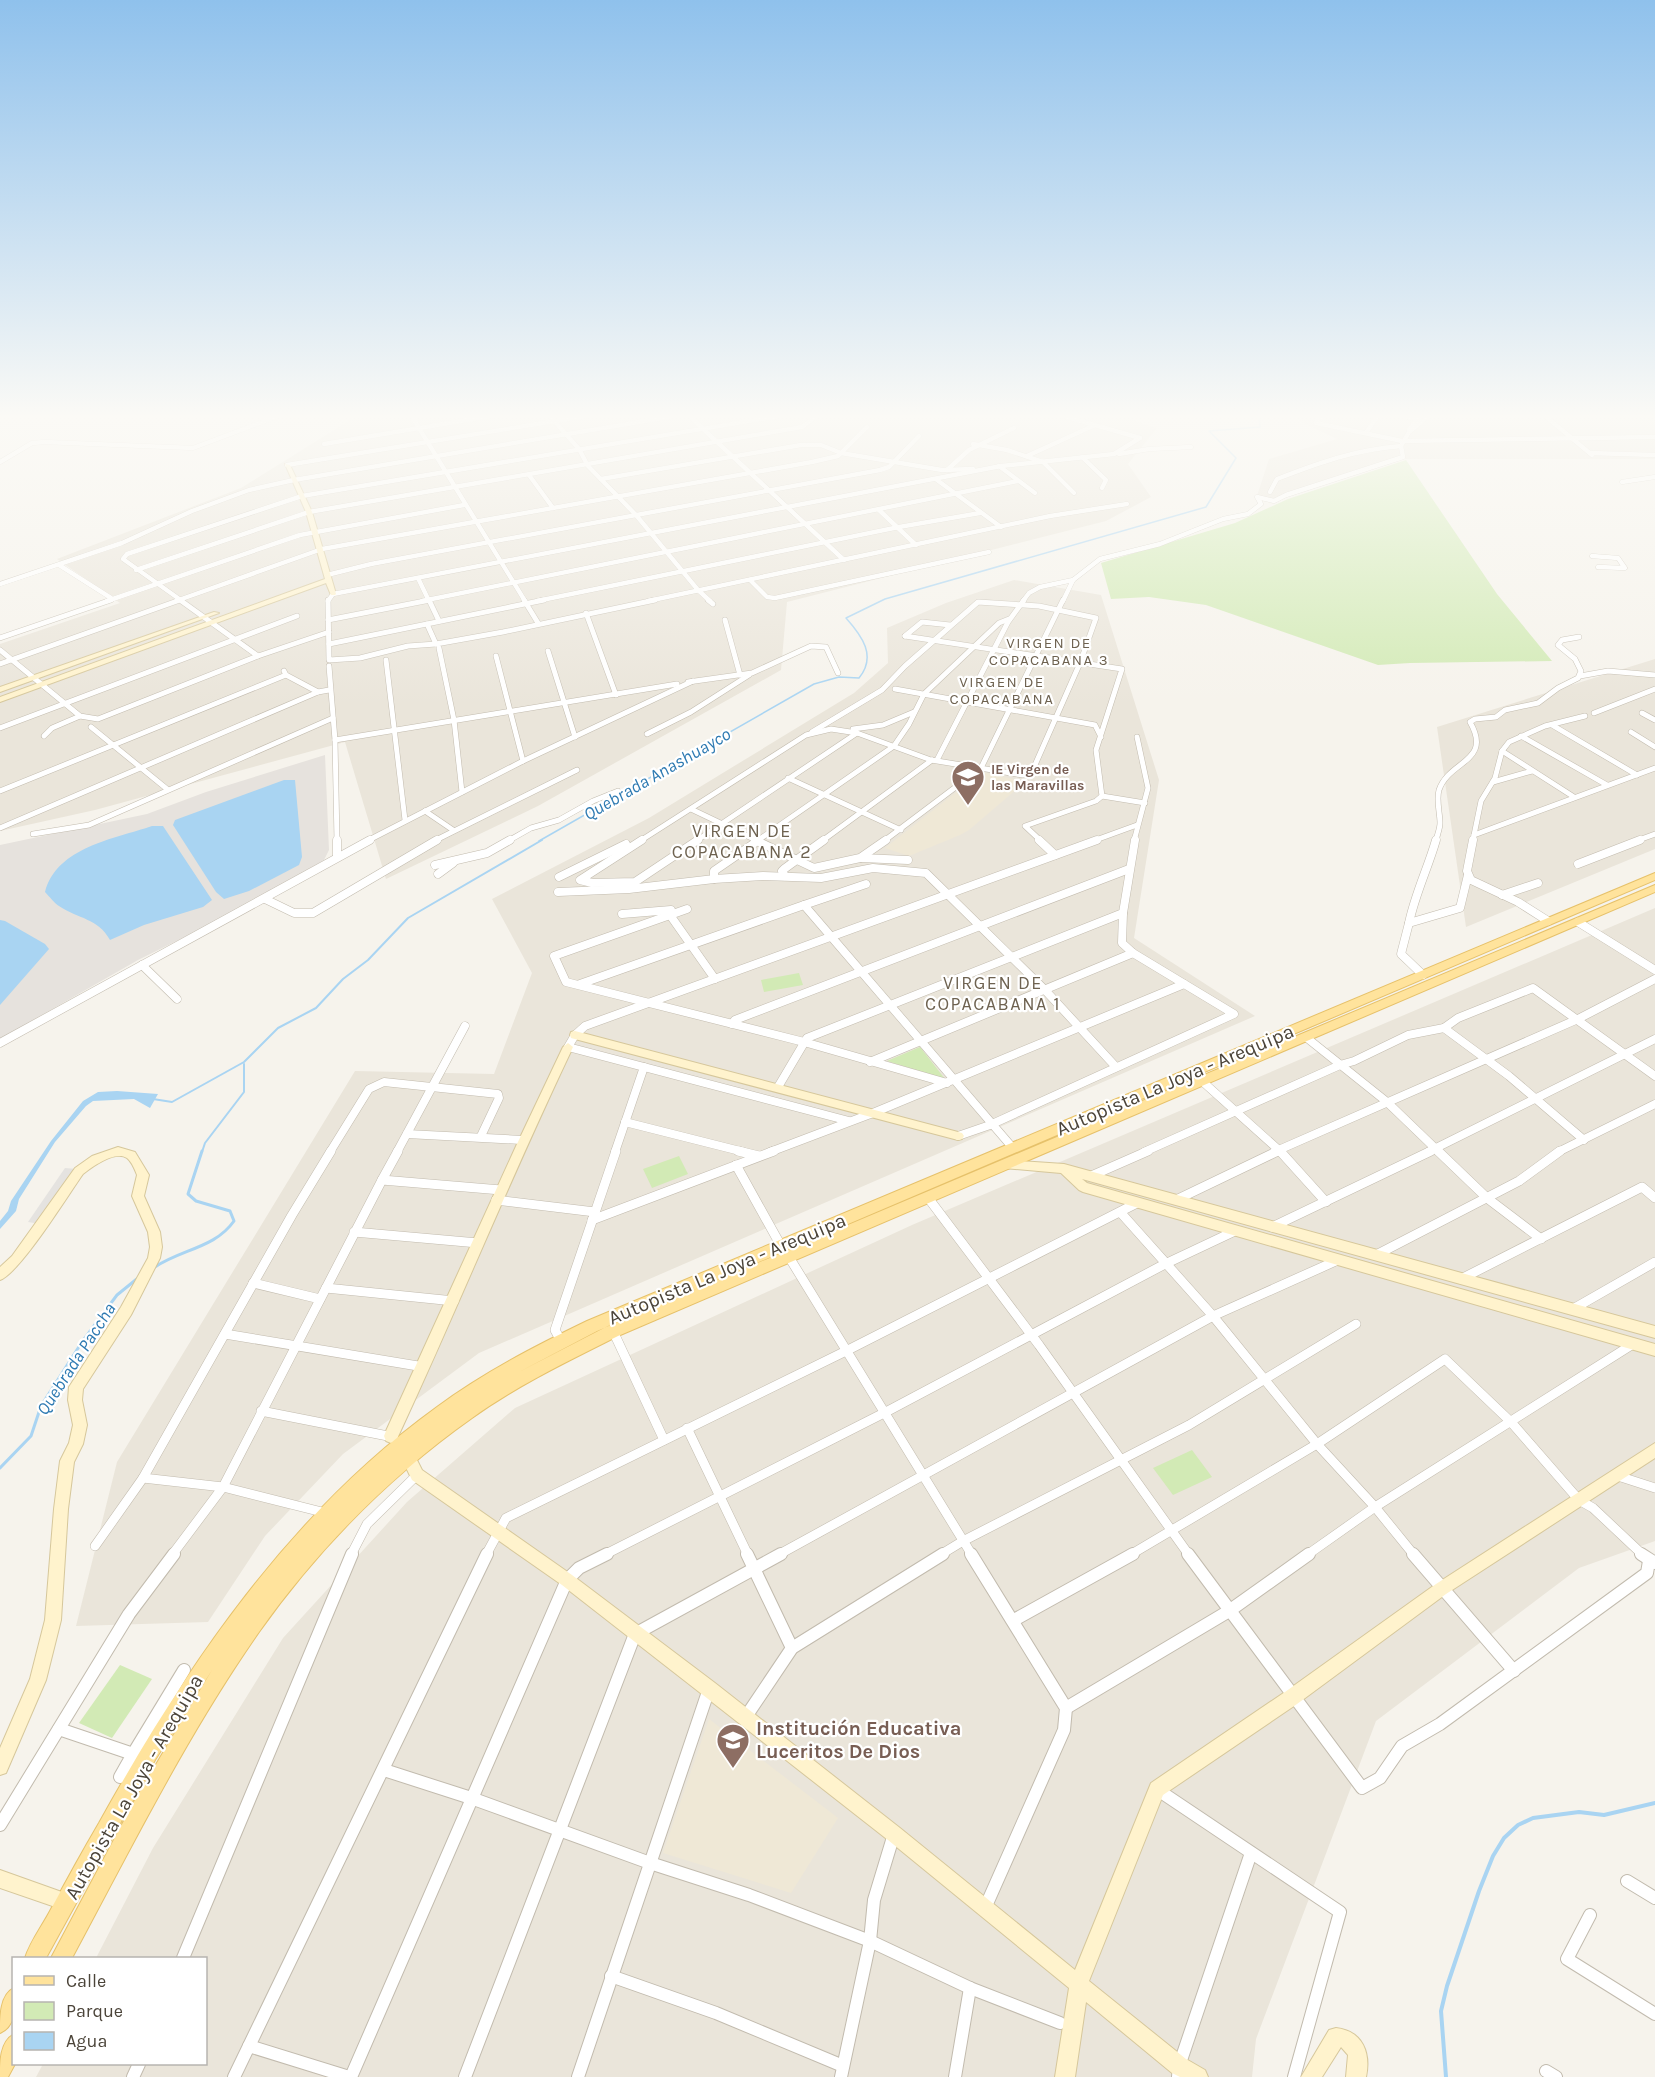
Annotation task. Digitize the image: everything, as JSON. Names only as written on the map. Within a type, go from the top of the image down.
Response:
[{"type":"main road","name":"Autopista La Joya - Arequipa","points":[[62,1957],[184,1734],[231,1658],[303,1565],[357,1506],[400,1446],[556,1359],[1012,1147],[1655,876]]},
{"type":"main road","name":"Autopista La Joya - Arequipa","points":[[36,1957],[165,1726],[244,1610],[326,1512],[442,1412],[487,1383],[561,1341],[785,1252],[929,1198],[1655,888]]},
{"type":"main road","points":[[0,2022],[12,2001]]},
{"type":"main road","points":[[0,2069],[12,2048]]},
{"type":"street","points":[[0,584],[122,543],[190,512]]},
{"type":"street","points":[[254,512],[127,554],[123,559],[258,656]]},
{"type":"street","points":[[136,570],[309,512],[333,594]]},
{"type":"street","points":[[0,638],[111,598],[315,531],[424,512]]},
{"type":"street","points":[[468,512],[491,542],[538,623]]},
{"type":"street","points":[[0,663],[321,549],[531,512]]},
{"type":"street","points":[[633,512],[698,590],[713,604]]},
{"type":"street","points":[[0,690],[204,616],[371,564],[652,512]]},
{"type":"street","points":[[762,512],[333,594],[328,599],[329,660],[360,658],[408,646],[437,646],[1076,512]]},
{"type":"street","points":[[792,512],[844,560]]},
{"type":"street","points":[[328,620],[870,512]]},
{"type":"street","points":[[881,512],[916,545]]},
{"type":"street","points":[[785,876],[784,869],[934,760],[1009,619],[1018,604],[1035,589],[1073,580],[1100,559],[1160,544],[1223,519],[1252,512]]},
{"type":"street","points":[[329,644],[899,527],[980,513],[1001,527]]},
{"type":"street","points":[[750,580],[767,597],[776,598],[989,552]]},
{"type":"street","points":[[1592,556],[1618,558],[1625,568],[1598,567]]},
{"type":"street","points":[[59,565],[111,598]]},
{"type":"street","points":[[0,700],[328,577]]},
{"type":"street","points":[[418,578],[439,621]]},
{"type":"street","points":[[860,858],[901,830],[981,768],[1073,580]]},
{"type":"street","points":[[849,730],[858,732],[934,760],[1023,775],[1031,774],[1080,663],[1096,618],[1089,614],[1018,604],[978,602],[877,693],[791,743],[580,880],[592,883],[635,882],[858,732]]},
{"type":"street","points":[[586,613],[616,695]]},
{"type":"street","points":[[0,728],[297,616]]},
{"type":"street","points":[[717,878],[714,871],[894,746],[926,693],[974,646],[999,624],[1009,619]]},
{"type":"street","points":[[725,620],[740,675]]},
{"type":"street","points":[[950,625],[922,622],[905,636],[1122,669],[1096,750],[1102,796]]},
{"type":"street","points":[[427,624],[437,646],[454,720],[462,792]]},
{"type":"street","points":[[0,650],[80,716],[98,719],[258,656],[329,632]]},
{"type":"street","points":[[1579,637],[1562,640],[1557,645],[1575,658],[1581,671],[1580,676]]},
{"type":"street","points":[[647,734],[691,712],[752,673],[811,646],[826,647],[838,673]]},
{"type":"street","points":[[548,651],[575,737]]},
{"type":"street","points":[[496,656],[523,761]]},
{"type":"street","points":[[386,660],[405,820]]},
{"type":"street","points":[[329,666],[329,690],[335,740],[337,857]]},
{"type":"street","points":[[1423,975],[1401,954],[1414,896],[1429,866],[1440,825],[1438,792],[1442,784],[1474,751],[1478,743],[1478,736],[1470,722],[1475,719],[1496,717],[1504,710],[1538,703],[1558,688],[1580,676],[1606,669],[1655,675]]},
{"type":"street","points":[[0,791],[285,673],[318,692]]},
{"type":"street","points":[[335,740],[752,673]]},
{"type":"street","points":[[896,676],[897,684],[926,693]]},
{"type":"street","points":[[0,1043],[424,810],[693,681]]},
{"type":"street","points":[[895,689],[1095,726],[1101,737]]},
{"type":"street","points":[[1594,713],[1655,689]]},
{"type":"street","points":[[0,828],[139,767],[318,692],[329,690]]},
{"type":"street","points":[[812,732],[883,726],[914,712]]},
{"type":"street","points":[[1642,713],[1655,720]]},
{"type":"street","points":[[44,736],[57,726],[80,716]]},
{"type":"street","points":[[1409,923],[1460,908],[1481,801],[1485,791],[1493,782],[1502,752],[1511,740],[1545,726],[1586,716]]},
{"type":"street","points":[[33,834],[89,825],[333,718]]},
{"type":"street","points":[[1552,725],[1637,775]]},
{"type":"street","points":[[91,727],[167,789]]},
{"type":"street","points":[[1631,732],[1655,747]]},
{"type":"street","points":[[1521,736],[1607,785]]},
{"type":"street","points":[[575,1035],[958,1136],[990,1125],[1234,1014],[1132,953],[1122,944],[1123,913],[1129,869],[1137,825],[1148,788],[1137,737]]},
{"type":"street","points":[[1502,752],[1574,796]]},
{"type":"street","points":[[1474,835],[1574,796],[1655,768]]},
{"type":"street","points":[[265,899],[294,913],[313,913],[453,830],[577,770]]},
{"type":"street","points":[[1493,782],[1532,771]]},
{"type":"street","points":[[788,778],[901,830]]},
{"type":"street","points":[[435,865],[498,848],[531,828],[559,820],[593,801],[618,791]]},
{"type":"street","points":[[1055,855],[1025,826],[1096,801],[1102,796],[1145,803]]},
{"type":"street","points":[[691,808],[814,868],[860,858],[908,860]]},
{"type":"street","points":[[424,810],[453,830]]},
{"type":"street","points":[[400,1446],[424,1367],[522,1140],[568,1047],[575,1035],[585,1026],[948,896],[1137,825]]},
{"type":"street","points":[[559,877],[654,831]]},
{"type":"street","points":[[1578,864],[1655,834]]},
{"type":"street","points":[[438,873],[460,860]]},
{"type":"street","points":[[558,892],[629,888],[717,878],[785,876],[821,878],[870,868],[923,872],[1045,990],[1116,1067]]},
{"type":"street","points":[[732,1024],[735,1020],[1129,869]]},
{"type":"street","points":[[1468,875],[1476,884],[1518,902],[1548,921]]},
{"type":"street","points":[[717,878],[762,881]]},
{"type":"street","points":[[1502,895],[1538,883]]},
{"type":"street","points":[[578,984],[866,884]]},
{"type":"street","points":[[804,905],[921,1040],[950,1082],[1012,1147]]},
{"type":"street","points":[[622,914],[687,909],[554,956],[566,982],[804,1042],[870,1062],[950,1082]]},
{"type":"street","points":[[778,1087],[807,1038],[1123,913]]},
{"type":"street","points":[[670,915],[715,979]]},
{"type":"street","points":[[1578,922],[1655,970]]},
{"type":"street","points":[[870,1062],[1132,953]]},
{"type":"street","points":[[142,965],[177,999]]},
{"type":"street","points":[[1178,1199],[1279,1150],[1578,1019],[1655,979]]},
{"type":"street","points":[[382,1180],[498,1195],[594,1216],[873,1113],[1184,984]]},
{"type":"street","points":[[1091,1176],[1340,1065],[1354,1061],[1408,1035],[1444,1028],[1458,1018],[1533,988],[1655,1076]]},
{"type":"street","points":[[0,1825],[129,1614],[224,1487],[354,1232],[465,1026]]},
{"type":"street","points":[[1444,1028],[1487,1059],[1584,1140]]},
{"type":"street","points":[[1307,1038],[1387,1102],[1487,1198],[1541,1239]]},
{"type":"street","points":[[1272,1227],[1435,1149],[1655,1039]]},
{"type":"street","points":[[568,1047],[849,1121]]},
{"type":"street","points":[[561,1341],[555,1330],[644,1067]]},
{"type":"street","points":[[95,1546],[143,1478],[253,1283],[369,1089],[384,1082],[498,1094],[500,1098],[481,1136]]},
{"type":"street","points":[[1203,1082],[1279,1150],[1326,1202]]},
{"type":"street","points":[[1375,1256],[1537,1170],[1561,1150],[1655,1104]]},
{"type":"street","points":[[625,1122],[759,1156]]},
{"type":"street","points":[[407,1134],[481,1136],[522,1140]]},
{"type":"street","points":[[0,1275],[16,1260],[79,1171],[88,1162],[96,1157],[128,1153],[133,1157],[143,1175],[138,1196],[154,1232],[156,1247],[154,1258],[126,1311],[76,1388],[75,1400],[80,1414],[80,1425],[76,1444],[68,1461],[53,1620],[38,1680],[0,1767]]},
{"type":"street","points":[[736,1165],[785,1252],[1014,1620],[1066,1708],[1064,1730],[985,1908]]},
{"type":"street","points":[[1007,1165],[1064,1168],[1655,1332]]},
{"type":"street","points":[[1064,1168],[1083,1187],[1655,1350]]},
{"type":"street","points":[[1461,1279],[1642,1187],[1655,1197]]},
{"type":"street","points":[[929,1198],[1074,1392],[1172,1532],[1291,1698],[1362,1788],[1380,1778],[1402,1746],[1440,1724],[1515,1671],[1647,1573],[1652,1562],[1593,1508],[1579,1500],[1511,1422],[1445,1359],[1317,1444],[1172,1532],[1014,1620]]},
{"type":"street","points":[[234,2077],[498,1530],[506,1518],[846,1351],[1137,1203]]},
{"type":"street","points":[[1120,1213],[1213,1316],[1317,1444],[1375,1507],[1441,1589],[1515,1671]]},
{"type":"street","points":[[249,2046],[350,2077],[567,1580],[579,1568],[884,1413],[1165,1264],[1235,1231]]},
{"type":"street","points":[[354,1232],[478,1243]]},
{"type":"street","points":[[465,2077],[635,1634],[1213,1316],[1338,1260]]},
{"type":"street","points":[[1573,1309],[1655,1262]]},
{"type":"street","points":[[253,1283],[320,1299]]},
{"type":"street","points":[[326,1288],[454,1302]]},
{"type":"street","points":[[745,1718],[792,1648],[963,1541],[1189,1425],[1356,1324]]},
{"type":"street","points":[[613,1332],[664,1440]]},
{"type":"street","points":[[225,1334],[424,1367]]},
{"type":"street","points":[[1066,1708],[1229,1611],[1375,1507],[1633,1344]]},
{"type":"street","points":[[261,1411],[400,1446],[417,1475],[567,1580],[709,1689],[1080,1984],[1179,2071],[1198,2077]]},
{"type":"street","points":[[687,1428],[792,1648]]},
{"type":"street","points":[[1065,2077],[1080,1984],[1157,1789],[1291,1698],[1441,1589],[1655,1450]]},
{"type":"street","points":[[184,1957],[346,1566],[367,1524],[417,1475]]},
{"type":"street","points":[[1618,1476],[1655,1488]]},
{"type":"street","points":[[143,1478],[224,1487],[326,1512]]},
{"type":"street","points":[[120,1778],[184,1670]]},
{"type":"street","points":[[578,2077],[709,1689]]},
{"type":"street","points":[[59,1729],[133,1754]]},
{"type":"street","points":[[384,1770],[471,1798],[650,1863],[748,1894],[870,1941],[970,1988],[1060,2023]]},
{"type":"street","points":[[1157,1789],[1340,1912],[1294,2077]]},
{"type":"street","points":[[611,1976],[716,2013],[842,2071],[870,1941],[869,1924],[873,1900],[894,1834]]},
{"type":"street","points":[[1179,2071],[1251,1853]]},
{"type":"street","points":[[0,1879],[67,1902]]},
{"type":"street","points":[[1627,1881],[1655,1898]]},
{"type":"street","points":[[1590,1916],[1568,1959],[1655,2014]]},
{"type":"street","points":[[955,2077],[970,1988]]},
{"type":"street","points":[[1311,2077],[1336,2037],[1345,2038],[1356,2049],[1359,2057],[1356,2077]]},
{"type":"shaded area","points":[[179,512],[1123,512],[1106,521],[787,602],[781,670],[538,806],[386,879],[345,742],[95,810],[0,831],[0,644],[120,603],[57,559]]},
{"type":"shaded area","points":[[1014,580],[1101,595],[1159,780],[1134,938],[1255,1016],[479,1353],[343,1454],[265,1536],[208,1622],[76,1626],[117,1462],[355,1071],[494,1074],[532,973],[492,899],[649,818],[854,693],[888,663],[887,628],[946,603]]},
{"type":"shaded area","points":[[1655,659],[1655,849],[1466,927],[1437,727]]},
{"type":"shaded area","points":[[325,755],[329,850],[324,860],[229,915],[138,960],[0,1039],[0,845],[147,814],[206,792]]},
{"type":"shaded area","name":"IE Virgen de las Maravillas","points":[[982,772],[1025,782],[969,830],[960,835],[909,856],[885,848]]},
{"type":"shaded area","points":[[1655,908],[1655,1541],[1579,1568],[1376,1721],[1256,2039],[1252,2077],[36,2077],[42,2065],[207,2065],[207,1957],[97,1957],[153,1848],[283,1638],[407,1502],[515,1408],[912,1225]]},
{"type":"shaded area","points":[[65,1168],[77,1169],[40,1224],[28,1222]]},
{"type":"shaded area","name":"Institución Educativa Luceritos De Dios","points":[[709,1719],[838,1818],[791,1893],[663,1853]]},
{"type":"green space","points":[[1259,512],[1441,512],[1497,594],[1552,661],[1378,665],[1206,605],[1149,597],[1111,599],[1101,563],[1235,523]]},
{"type":"green space","points":[[799,973],[803,985],[764,992],[761,980]]},
{"type":"green space","points":[[920,1047],[945,1079],[887,1061]]},
{"type":"green space","points":[[679,1156],[688,1174],[652,1188],[643,1169]]},
{"type":"green space","points":[[1192,1450],[1212,1477],[1173,1495],[1153,1468]]},
{"type":"green space","points":[[120,1665],[152,1679],[112,1738],[79,1723]]},
{"type":"water","points":[[284,780],[295,780],[302,857],[299,865],[249,891],[224,899],[216,892],[173,825],[175,820]]},
{"type":"water","points":[[152,826],[163,826],[212,900],[203,907],[144,925],[110,940],[100,927],[59,906],[45,892],[51,877],[74,855],[105,841]]},
{"type":"water","points":[[0,920],[45,944],[49,949],[0,1005]]},
{"type":"water","points":[[98,1092],[158,1094],[150,1108],[134,1099],[93,1101],[86,1106],[55,1142],[19,1199],[16,1211],[0,1229],[0,1221],[8,1211],[11,1201],[51,1141],[83,1101]]},
{"type":"waterway","name":"Quebrada Anashuayco","points":[[539,841],[814,684],[839,677],[859,678],[867,662],[867,654],[862,639],[846,618],[885,599],[1189,512]]},
{"type":"waterway","name":"Quebrada Anashuayco","points":[[153,1099],[172,1102],[244,1062],[278,1028],[316,1008],[343,979],[368,960],[408,918],[542,840]]},
{"type":"waterway","name":"Quebrada Paccha","points":[[202,1152],[205,1143],[244,1092],[244,1064]]},
{"type":"waterway","name":"Quebrada Paccha","points":[[155,1267],[208,1243],[234,1221],[230,1211],[196,1201],[188,1194],[202,1151]]},
{"type":"waterway","name":"Quebrada Paccha","points":[[0,1468],[31,1436],[41,1406],[82,1342],[117,1295],[138,1278]]},
{"type":"waterway","points":[[1446,2077],[1441,2011],[1447,1986],[1479,1891],[1493,1856],[1504,1838],[1518,1825],[1533,1818],[1579,1812],[1604,1815],[1655,1803]]},
{"type":"place","name":"IE Virgen de las Maravillas","points":[[968,806]]},
{"type":"place","name":"Institución Educativa Luceritos De Dios","points":[[733,1769]]},
{"type":"district","name":"VIRGEN DE COPACABANA 3","points":[[1049,652]]},
{"type":"district","name":"VIRGEN DE COPACABANA","points":[[1002,690]]},
{"type":"district","name":"VIRGEN DE COPACABANA 2","points":[[742,841]]},
{"type":"district","name":"VIRGEN DE COPACABANA 1","points":[[993,993]]}]
